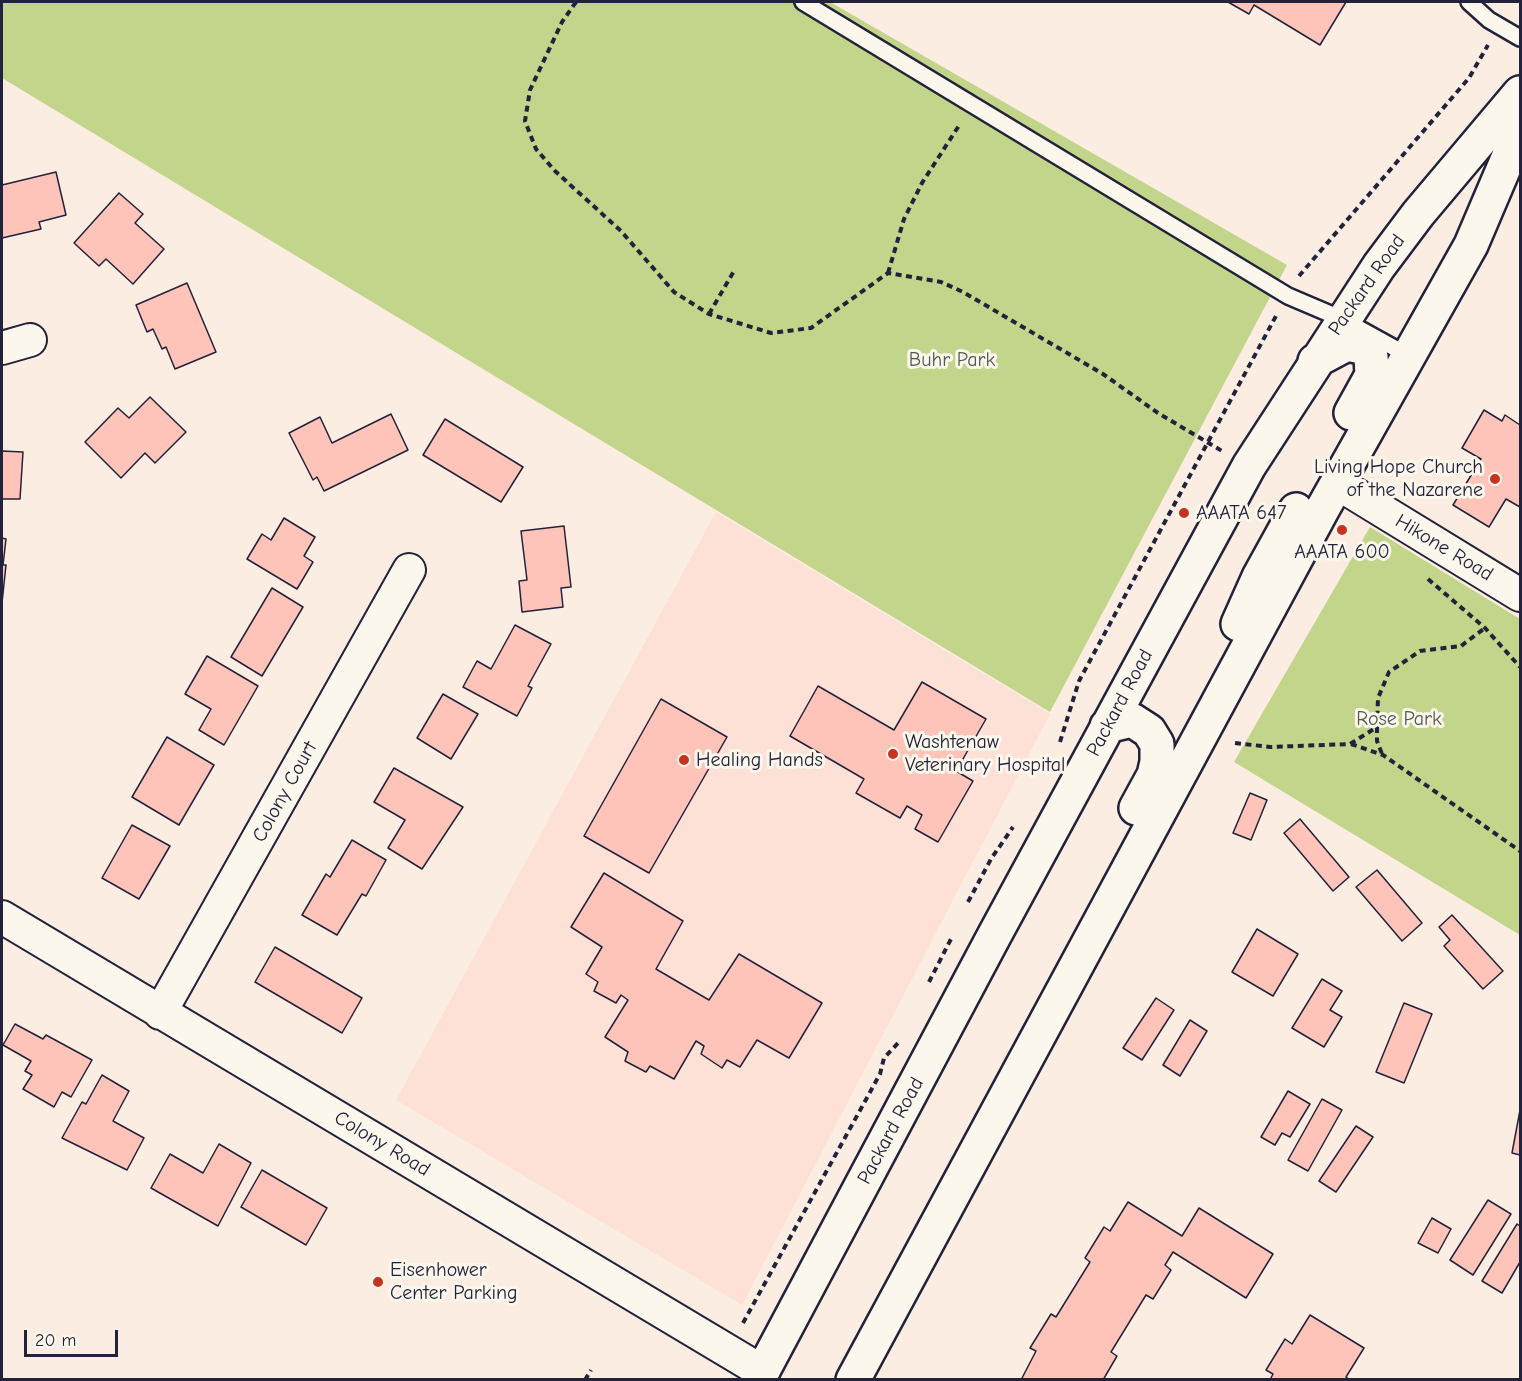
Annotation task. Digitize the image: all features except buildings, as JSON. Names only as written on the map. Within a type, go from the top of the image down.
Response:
[{"type":"main road","name":"Packard Road","points":[[760,1376],[1107,726],[1249,466],[1342,319],[1418,214],[1521,93]]},
{"type":"main road","points":[[853,1380],[1222,694],[1471,245],[1521,130]]},
{"type":"main road","points":[[1222,694],[1239,620],[1259,577],[1372,375],[1371,356],[1358,345],[1347,344],[1315,361]]},
{"type":"main road","points":[[1052,1011],[1075,921],[1154,775],[1157,762],[1157,744],[1142,726],[1124,720],[1107,726]]},
{"type":"street","name":"Hikone Road","points":[[1337,483],[1521,594]]},
{"type":"street","name":"Colony Court","points":[[160,1013],[409,570]]},
{"type":"street","name":"Colony Road","points":[[2,917],[760,1376]]},
{"type":"lane","points":[[803,2],[1288,296],[1342,319],[1408,356]]},
{"type":"lane","points":[[1469,2],[1489,20],[1521,38]]},
{"type":"path","points":[[576,2],[562,22],[530,90],[525,122],[536,149],[555,171],[621,231],[674,292],[709,314],[771,333],[811,328],[888,273],[904,219],[922,183],[973,103]]},
{"type":"path","points":[[1296,281],[1314,256],[1469,78],[1493,37]]},
{"type":"path","points":[[709,314],[735,271]]},
{"type":"path","points":[[888,273],[941,282],[963,292],[1103,374],[1158,413],[1228,454]]},
{"type":"path","points":[[1059,744],[1079,681],[1279,310]]},
{"type":"path","points":[[1425,576],[1485,628],[1521,667]]},
{"type":"path","points":[[1383,755],[1377,741],[1378,698],[1389,672],[1420,651],[1461,646],[1485,628]]},
{"type":"path","points":[[1350,744],[1377,727]]},
{"type":"path","points":[[1235,743],[1270,747],[1350,744],[1383,755],[1521,851]]},
{"type":"path","points":[[968,902],[991,859],[1017,821]]},
{"type":"path","points":[[926,989],[952,937]]},
{"type":"path","points":[[738,1330],[860,1112],[880,1074],[884,1058],[900,1041]]},
{"type":"path","points":[[585,1380],[591,1370]]},
{"type":"shaded area","points":[[716,512],[1050,714],[742,1305],[396,1100]]},
{"type":"green space","name":"Buhr Park","points":[[2,2],[830,2],[1287,265],[1050,712],[2,78]]},
{"type":"green space","name":"Rose Park","points":[[1370,527],[1520,619],[1520,935],[1234,762]]},
{"type":"place","name":"Living Hope Church of the Nazarene","points":[[1495,479]]},
{"type":"place","name":"AAATA 647","points":[[1184,513]]},
{"type":"place","name":"AAATA 600","points":[[1342,530]]},
{"type":"place","name":"Washtenaw Veterinary Hospital","points":[[893,754]]},
{"type":"place","name":"Healing Hands","points":[[684,760]]},
{"type":"place","name":"Eisenhower Center Parking","points":[[378,1282]]}]
